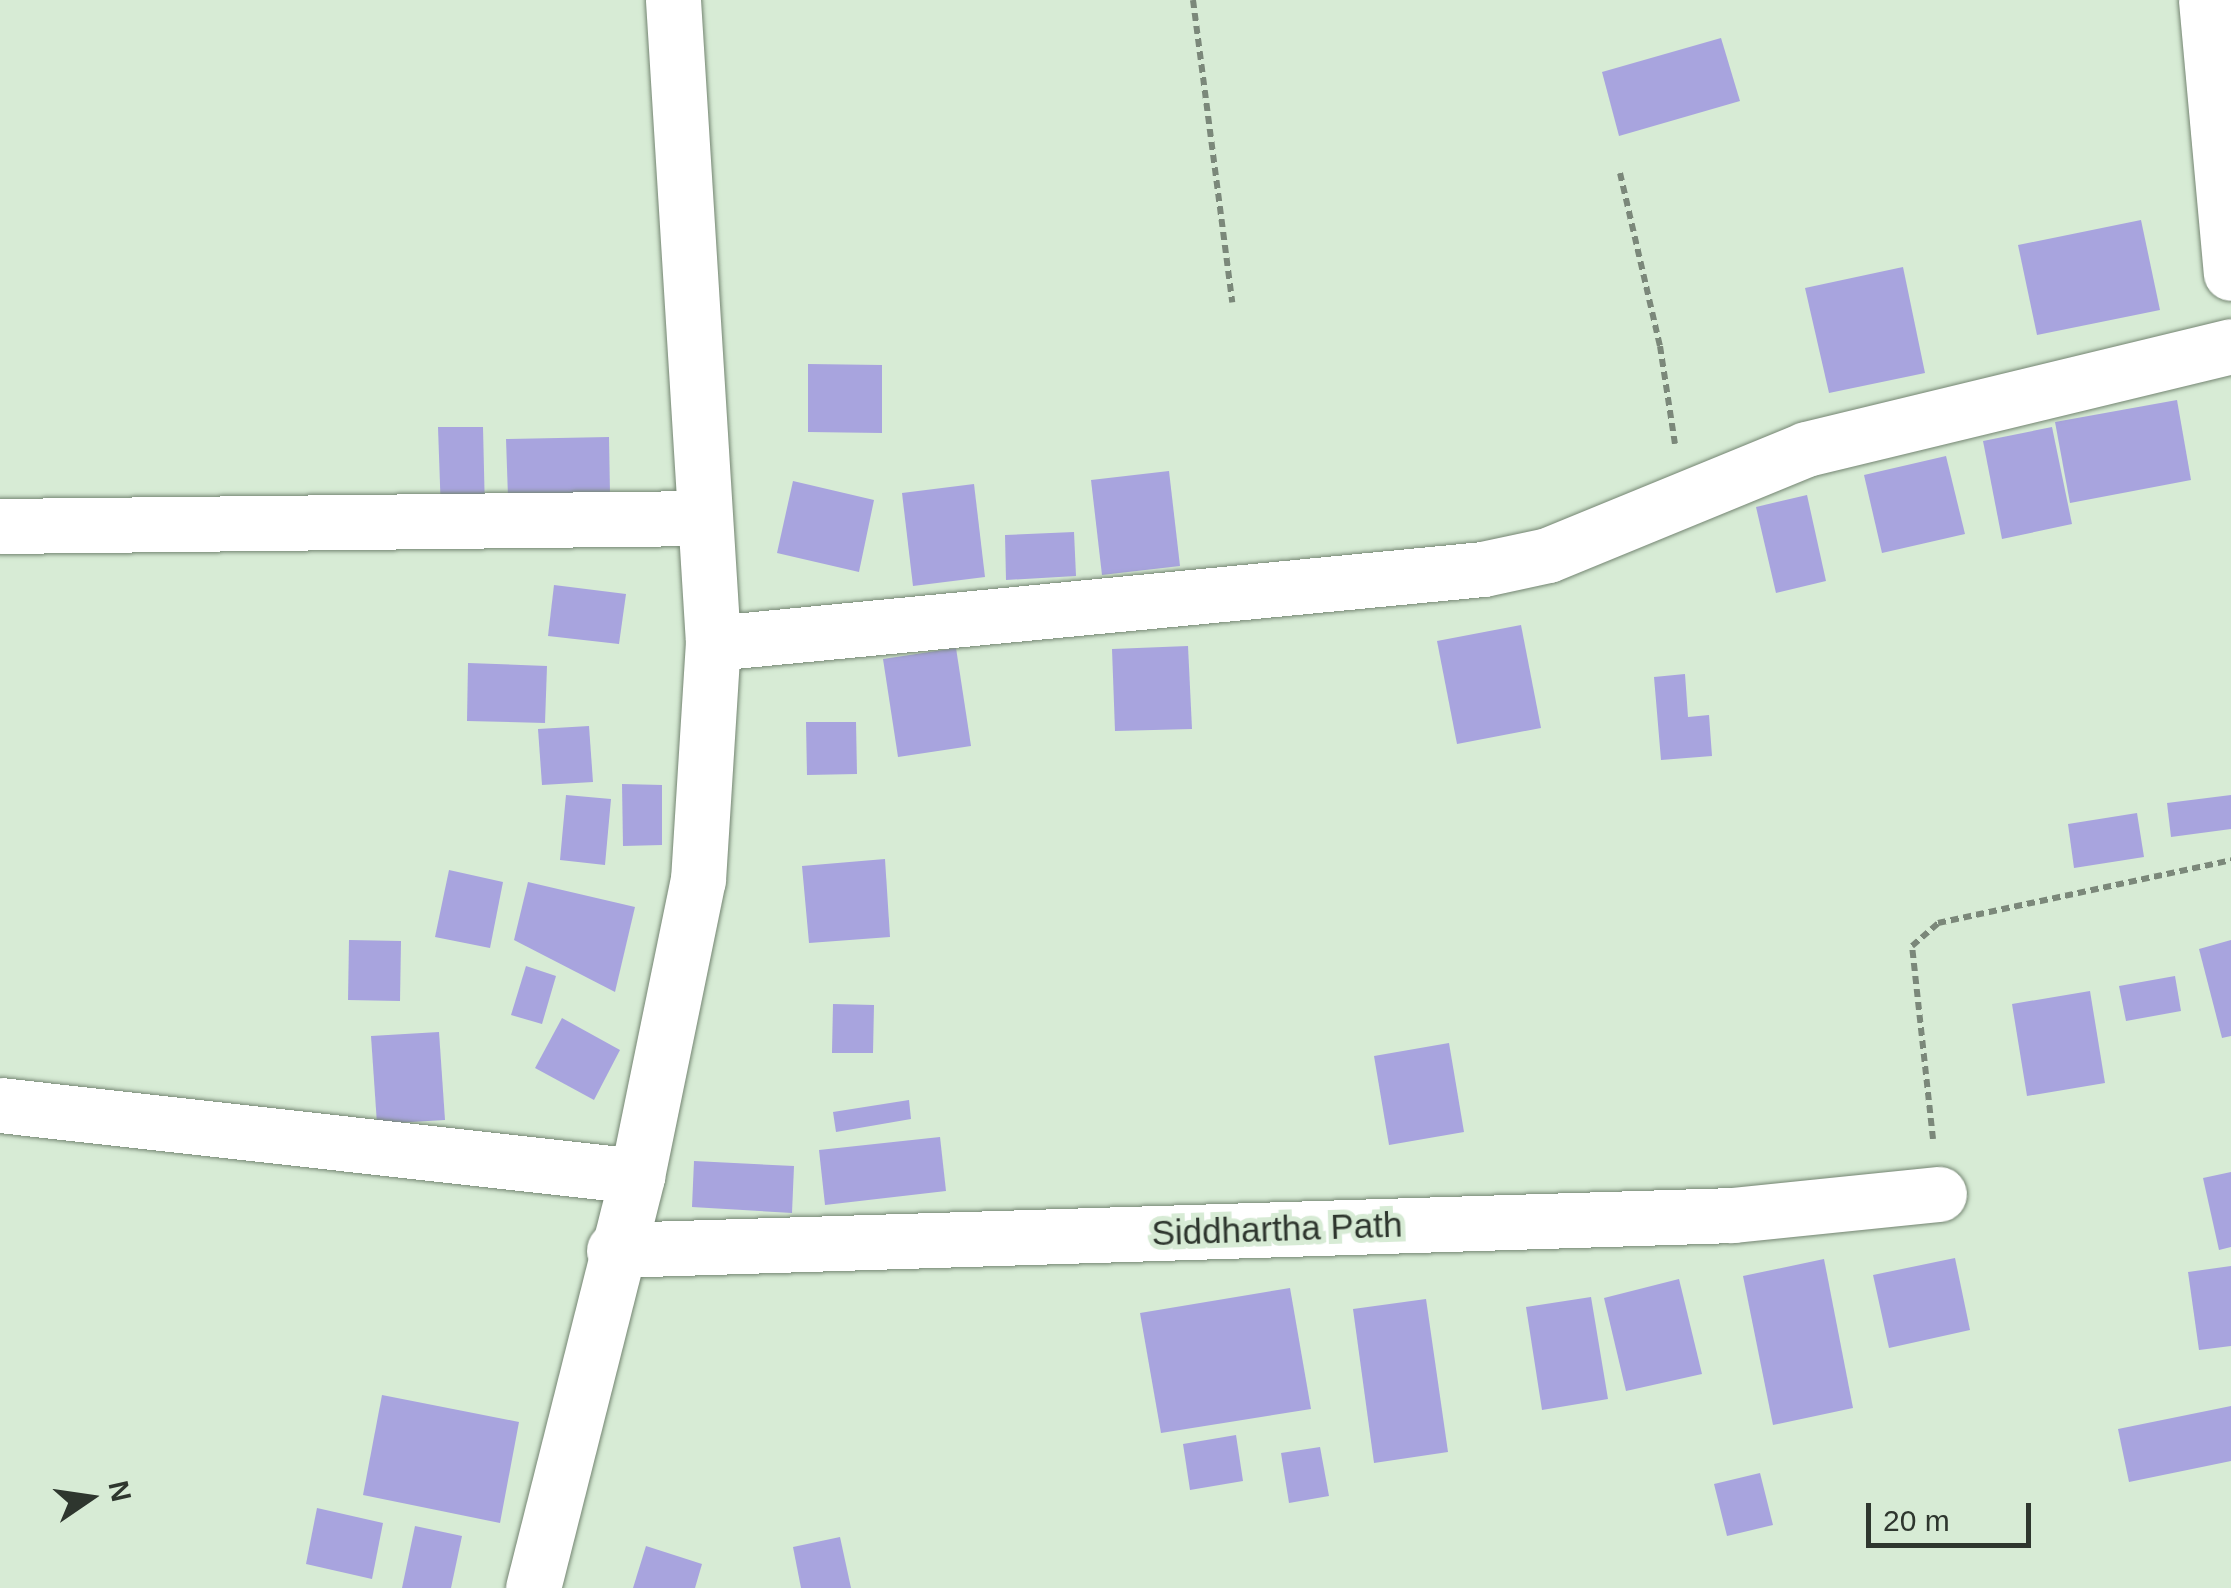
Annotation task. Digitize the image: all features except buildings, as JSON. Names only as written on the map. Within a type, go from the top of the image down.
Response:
[{"type":"street","points":[[533,1588],[614,1250],[637,1176],[698,880],[713,643],[673,0]]},
{"type":"street","points":[[2206,0],[2231,273]]},
{"type":"street","points":[[713,643],[1483,569],[1548,555],[1806,449],[2231,346]]},
{"type":"street","points":[[0,526],[704,518]]},
{"type":"street","points":[[0,1106],[637,1176]]},
{"type":"street","name":"Siddhartha Path","points":[[614,1250],[1732,1215],[1939,1194]]},
{"type":"path","points":[[1193,0],[1232,302]]},
{"type":"path","points":[[1620,173],[1660,346],[1683,500]]},
{"type":"path","points":[[1939,1194],[1912,946],[1938,923],[2231,860]]}]
